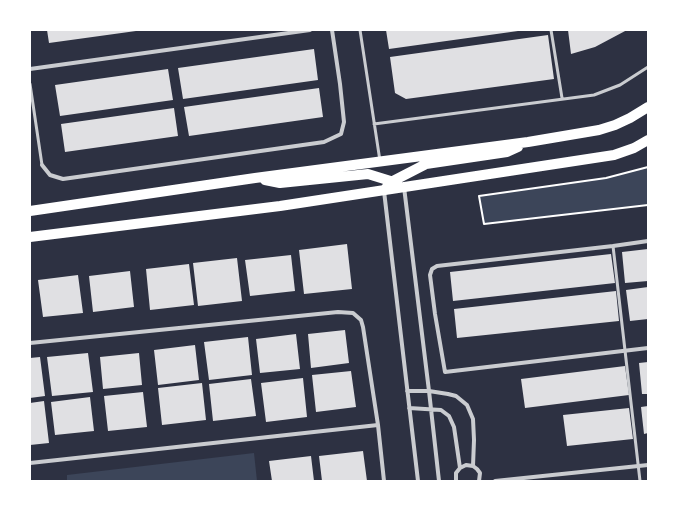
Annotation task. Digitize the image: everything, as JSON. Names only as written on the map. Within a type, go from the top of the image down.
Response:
[{"type":"main road","points":[[30,211],[255,178],[528,142],[604,128],[630,118],[648,108]]},
{"type":"main road","points":[[30,237],[280,206],[614,155],[634,148],[648,140]]},
{"type":"main road","points":[[384,190],[393,181],[426,164],[507,152],[528,142]]},
{"type":"main road","points":[[255,178],[280,183],[368,174],[393,181],[404,187]]},
{"type":"street","points":[[30,69],[310,30]]},
{"type":"street","points":[[42,165],[50,174],[62,179],[324,142],[341,134],[344,122],[332,30]]},
{"type":"street","points":[[404,187],[439,481]]},
{"type":"street","points":[[384,190],[418,481]]},
{"type":"street","points":[[648,240],[613,246],[437,266],[432,269],[430,275],[445,372],[648,348]]},
{"type":"street","points":[[30,343],[338,312],[353,313],[361,320],[378,425],[384,481]]},
{"type":"street","points":[[407,391],[429,391],[456,396],[467,405],[473,419],[473,466]]},
{"type":"street","points":[[409,408],[431,408],[441,410],[449,416],[454,427],[460,468]]},
{"type":"street","points":[[30,463],[378,425]]},
{"type":"street","points":[[456,481],[456,473],[460,468],[466,465],[473,466],[480,473],[479,481]]},
{"type":"street","points":[[495,481],[648,465]]},
{"type":"lane","points":[[360,30],[380,161]]},
{"type":"lane","points":[[551,30],[562,98]]},
{"type":"lane","points":[[374,124],[562,98],[594,95],[620,85],[648,67]]},
{"type":"lane","points":[[30,84],[42,165]]},
{"type":"lane","points":[[613,246],[640,481]]},
{"type":"path","points":[[648,166],[606,178],[479,196],[484,224],[648,205]]},
{"type":"shaded area","points":[[648,167],[648,205],[484,224],[479,196],[606,178]]},
{"type":"shaded area","points":[[254,453],[257,481],[67,481],[67,475]]},
{"type":"building","points":[[47,30],[136,30],[136,31],[49,43]]},
{"type":"building","points":[[386,30],[518,30],[518,31],[389,49]]},
{"type":"building","points":[[568,30],[627,30],[595,47],[571,54]]},
{"type":"building","points":[[548,35],[554,79],[406,99],[395,93],[390,57]]},
{"type":"building","points":[[314,49],[318,80],[183,99],[178,68]]},
{"type":"building","points":[[168,69],[173,100],[60,116],[55,85]]},
{"type":"building","points":[[319,88],[323,117],[189,136],[184,107]]},
{"type":"building","points":[[174,108],[178,136],[65,152],[61,124]]},
{"type":"building","points":[[347,244],[352,289],[304,294],[299,250]]},
{"type":"building","points":[[648,249],[648,281],[625,283],[622,252]]},
{"type":"building","points":[[611,254],[615,283],[453,301],[450,272]]},
{"type":"building","points":[[291,255],[295,291],[250,296],[245,260]]},
{"type":"building","points":[[237,258],[242,301],[198,306],[193,263]]},
{"type":"building","points":[[189,264],[194,305],[150,310],[146,269]]},
{"type":"building","points":[[130,271],[134,307],[93,312],[89,276]]},
{"type":"building","points":[[78,275],[83,313],[43,317],[38,280]]},
{"type":"building","points":[[648,287],[648,319],[630,321],[626,290]]},
{"type":"building","points":[[616,291],[619,321],[457,338],[454,309]]},
{"type":"building","points":[[345,330],[349,363],[311,368],[308,334]]},
{"type":"building","points":[[296,334],[300,369],[260,373],[256,339]]},
{"type":"building","points":[[248,337],[252,375],[209,380],[204,342]]},
{"type":"building","points":[[195,345],[199,380],[158,385],[154,350]]},
{"type":"building","points":[[88,353],[93,392],[52,396],[47,357]]},
{"type":"building","points":[[139,353],[142,385],[103,389],[100,357]]},
{"type":"building","points":[[40,357],[45,396],[30,398],[30,358]]},
{"type":"building","points":[[648,362],[648,394],[642,394],[639,363]]},
{"type":"building","points":[[625,366],[629,395],[525,408],[521,379]]},
{"type":"building","points":[[351,371],[356,407],[316,412],[312,375]]},
{"type":"building","points":[[303,378],[307,417],[266,422],[261,383]]},
{"type":"building","points":[[251,379],[256,416],[213,421],[209,384]]},
{"type":"building","points":[[202,383],[206,420],[162,425],[158,388]]},
{"type":"building","points":[[143,392],[147,427],[108,431],[104,396]]},
{"type":"building","points":[[90,397],[94,431],[55,435],[51,402]]},
{"type":"building","points":[[44,401],[49,443],[30,445],[30,403]]},
{"type":"building","points":[[648,406],[648,433],[644,434],[641,407]]},
{"type":"building","points":[[629,408],[633,439],[567,446],[563,415]]},
{"type":"building","points":[[363,451],[367,481],[322,481],[319,456]]},
{"type":"building","points":[[311,456],[314,481],[272,481],[269,461]]}]
